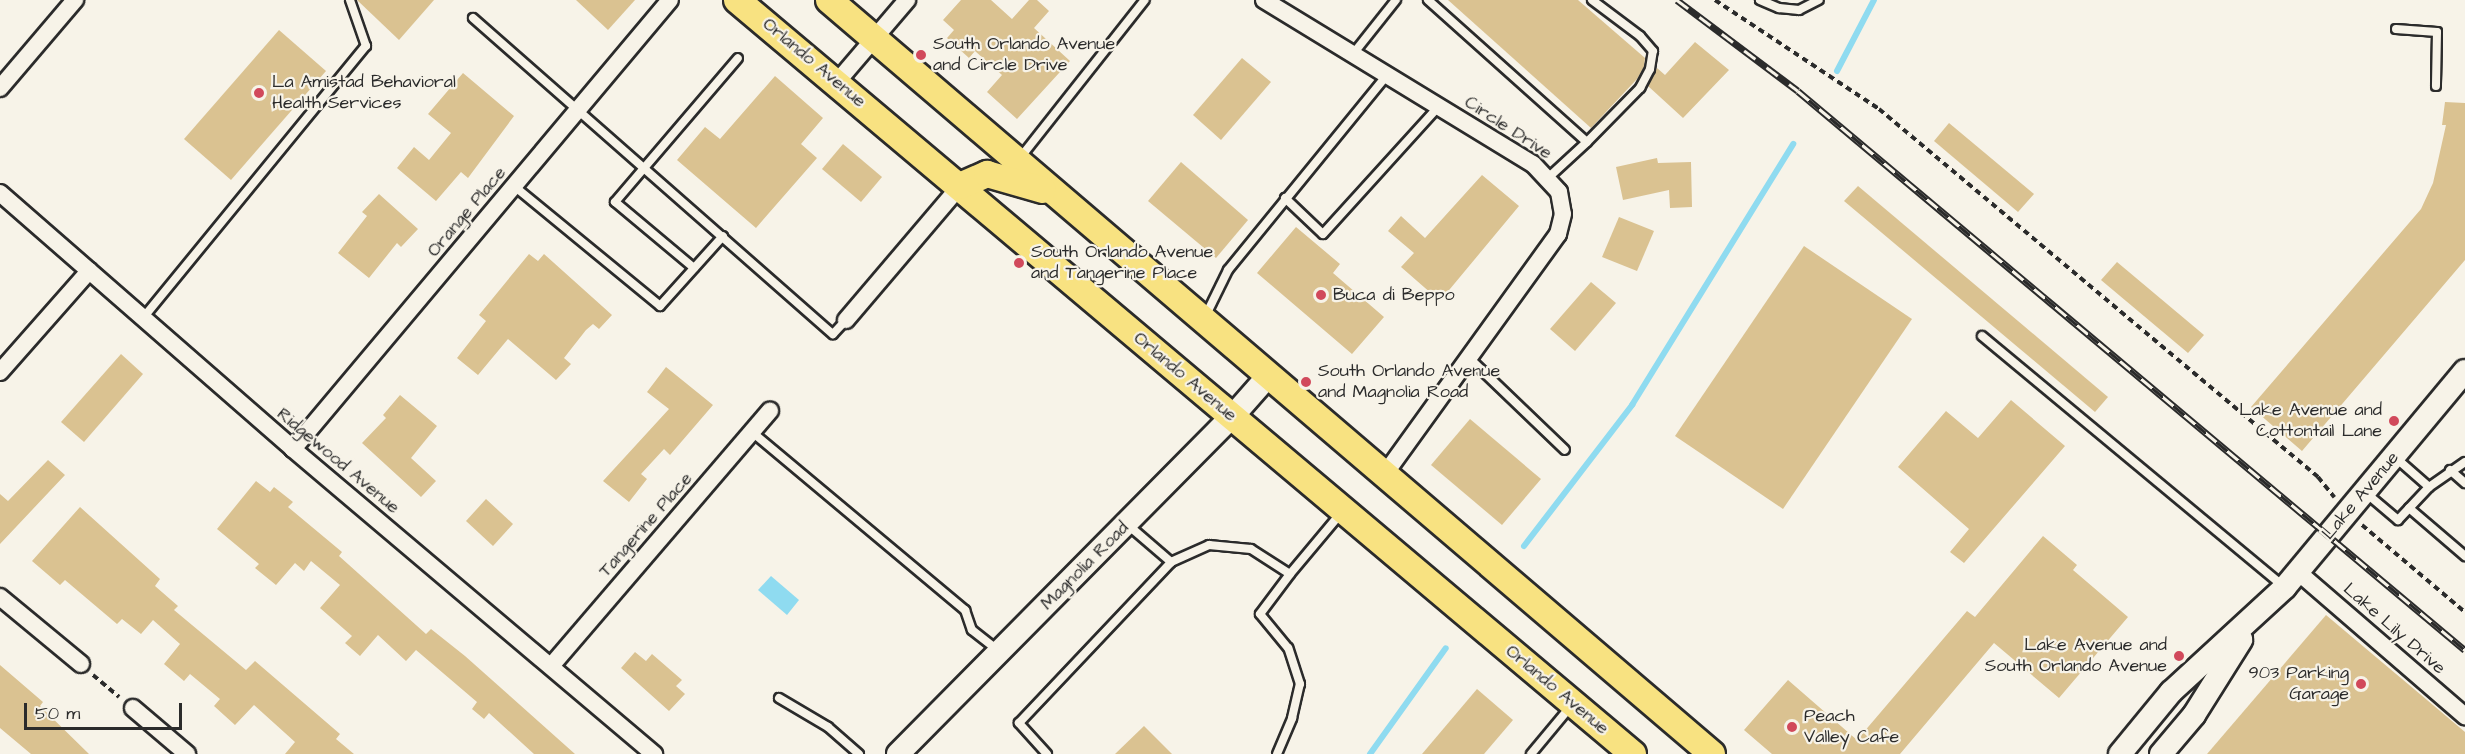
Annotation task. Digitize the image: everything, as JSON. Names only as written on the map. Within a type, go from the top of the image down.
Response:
[{"type":"main road","points":[[729,0],[759,18]]},
{"type":"main road","name":"Orlando Avenue","points":[[737,0],[1633,754]]},
{"type":"main road","points":[[829,0],[1712,754]]},
{"type":"main road","points":[[960,186],[987,174],[1058,195]]},
{"type":"main road","name":"Lake Avenue","points":[[2120,754],[2171,692],[2253,619],[2291,580],[2465,371]]},
{"type":"main road","name":"Magnolia Road","points":[[898,754],[1232,417],[1269,375]]},
{"type":"main road","name":"Lake Avenue","points":[[2161,754],[2194,714],[2253,619]]},
{"type":"street","points":[[0,88],[75,0]]},
{"type":"street","name":"Orange Place","points":[[293,449],[670,0]]},
{"type":"street","points":[[837,82],[907,0]]},
{"type":"street","name":"Circle Drive","points":[[1264,0],[1439,106],[1549,177],[1559,192],[1563,214],[1558,234],[1384,475]]},
{"type":"street","points":[[846,320],[960,186]]},
{"type":"street","name":"Ridgewood Avenue","points":[[0,194],[293,449],[552,665],[654,754]]},
{"type":"street","points":[[0,372],[89,271]]},
{"type":"street","name":"Tangerine Place","points":[[552,665],[770,411]]},
{"type":"street","name":"Lake Lily Drive","points":[[2291,580],[2465,716]]},
{"type":"street","points":[[0,597],[81,664]]},
{"type":"street","points":[[133,708],[187,754]]},
{"type":"lane","points":[[143,318],[366,46],[350,0]]},
{"type":"lane","points":[[1017,161],[1144,0]]},
{"type":"lane","points":[[1353,54],[1396,0]]},
{"type":"lane","points":[[1428,0],[1587,142]]},
{"type":"lane","points":[[1549,177],[1640,88],[1650,69],[1653,51],[1640,36],[1592,0]]},
{"type":"lane","points":[[1760,0],[1779,8],[1799,10],[1819,0]]},
{"type":"lane","points":[[473,18],[563,93],[576,112],[723,236],[833,334],[846,320]]},
{"type":"lane","points":[[2396,29],[2437,32],[2436,86]]},
{"type":"lane","points":[[694,268],[615,202],[738,58]]},
{"type":"lane","points":[[1203,320],[1228,270],[1387,75]]},
{"type":"lane","points":[[1285,198],[1323,234],[1439,106]]},
{"type":"lane","points":[[514,186],[660,306],[723,236]]},
{"type":"lane","points":[[1982,336],[2291,580]]},
{"type":"lane","points":[[1468,356],[1565,450]]},
{"type":"lane","points":[[752,432],[965,610],[972,630],[1000,652]]},
{"type":"lane","points":[[2394,457],[2429,488]]},
{"type":"lane","points":[[2364,492],[2398,520],[2429,488],[2450,470],[2465,462]]},
{"type":"lane","points":[[2450,470],[2465,483]]},
{"type":"lane","points":[[2409,508],[2465,556]]},
{"type":"lane","points":[[1277,754],[1292,718],[1300,684],[1288,648],[1260,614],[1343,510]]},
{"type":"lane","points":[[1126,524],[1171,562]]},
{"type":"lane","points":[[1047,754],[1019,723],[1171,562],[1209,545],[1251,549],[1290,574]]},
{"type":"lane","points":[[778,698],[828,727],[859,754]]},
{"type":"lane","points":[[1531,754],[1574,703]]},
{"type":"path","points":[[1715,0],[1897,124],[2318,477],[2347,512],[2465,612]]},
{"type":"path","points":[[81,664],[133,708]]},
{"type":"water","points":[[771,576],[799,600],[787,615],[758,590]]},
{"type":"building","points":[[357,0],[434,0],[399,40]]},
{"type":"building","points":[[576,0],[635,0],[608,30]]},
{"type":"building","points":[[961,0],[991,0],[1012,19],[1029,0],[1037,0],[1049,11],[1034,28],[1070,61],[1017,119],[987,92],[1002,75],[975,51],[969,58],[947,38],[954,30],[943,20]]},
{"type":"building","points":[[1448,0],[1578,0],[1645,58],[1644,67],[1637,79],[1591,128]]},
{"type":"building","points":[[279,30],[326,71],[231,180],[184,139]]},
{"type":"building","points":[[1695,42],[1729,70],[1683,118],[1648,86],[1657,68],[1665,75]]},
{"type":"building","points":[[1242,58],[1271,82],[1221,140],[1193,115]]},
{"type":"building","points":[[463,73],[514,116],[468,178],[461,172],[436,201],[397,168],[414,147],[429,160],[451,133],[428,114]]},
{"type":"building","points":[[775,76],[823,118],[801,144],[817,158],[756,228],[677,160],[705,127],[720,139]]},
{"type":"building","points":[[2445,102],[2465,103],[2465,260],[2302,451],[2251,407],[2421,209],[2433,183],[2446,125],[2442,125]]},
{"type":"building","points":[[1949,123],[2034,194],[2018,212],[1934,141]]},
{"type":"building","points":[[843,144],[882,177],[861,202],[822,169]]},
{"type":"building","points":[[1657,158],[1658,163],[1691,162],[1692,207],[1670,208],[1669,190],[1623,200],[1616,167]]},
{"type":"building","points":[[1181,162],[1248,220],[1216,258],[1148,201]]},
{"type":"building","points":[[1482,175],[1519,206],[1440,301],[1401,267],[1414,253],[1388,231],[1401,216],[1425,238]]},
{"type":"building","points":[[1858,186],[2108,397],[2095,412],[1844,201]]},
{"type":"building","points":[[379,194],[418,229],[401,247],[397,243],[369,278],[338,253],[367,216],[362,212]]},
{"type":"building","points":[[1619,217],[1654,231],[1637,271],[1602,257]]},
{"type":"building","name":"Buca di Beppo","points":[[1296,227],[1340,264],[1333,273],[1384,317],[1352,354],[1257,273]]},
{"type":"building","points":[[1804,246],[1912,319],[1783,509],[1675,436]]},
{"type":"building","points":[[529,254],[538,261],[544,254],[612,315],[599,329],[593,324],[586,330],[564,358],[571,364],[556,380],[508,339],[478,375],[457,358],[486,321],[479,315]]},
{"type":"building","points":[[2117,262],[2204,335],[2188,353],[2101,280]]},
{"type":"building","points":[[1591,282],[1616,303],[1575,351],[1550,329]]},
{"type":"building","points":[[121,354],[143,374],[84,442],[61,422]]},
{"type":"building","points":[[666,367],[713,405],[670,455],[664,449],[641,474],[647,479],[629,502],[603,481],[669,409],[647,392]]},
{"type":"building","points":[[400,395],[437,426],[411,458],[436,481],[421,497],[362,443],[386,418],[383,415]]},
{"type":"building","points":[[2011,400],[2065,446],[1964,563],[1950,552],[1969,529],[1898,467],[1946,411],[1978,438]]},
{"type":"building","points":[[1470,419],[1541,479],[1502,525],[1431,465]]},
{"type":"building","points":[[48,460],[65,475],[0,544],[0,494],[8,501]]},
{"type":"building","points":[[256,481],[270,492],[274,487],[293,502],[288,507],[342,552],[339,556],[426,634],[431,629],[465,656],[575,754],[534,754],[489,713],[484,719],[472,709],[477,702],[416,650],[406,661],[378,635],[360,656],[345,643],[352,636],[320,608],[340,585],[311,561],[304,571],[295,563],[276,585],[255,568],[259,564],[217,529]]},
{"type":"building","points":[[486,499],[513,524],[493,546],[466,521]]},
{"type":"building","points":[[80,507],[160,579],[155,586],[178,606],[174,610],[246,670],[255,661],[340,734],[336,739],[354,754],[285,754],[295,742],[254,705],[235,725],[214,706],[220,699],[190,674],[184,681],[164,664],[180,644],[153,620],[141,634],[122,619],[117,624],[65,580],[60,585],[32,561]]},
{"type":"building","points":[[2043,536],[2077,565],[2073,570],[2128,617],[2059,698],[1994,643],[1900,754],[1772,754],[1744,730],[1788,680],[1857,740],[1967,611],[1975,617]]},
{"type":"building","name":"903 Parking Garage","points":[[2326,615],[2465,732],[2465,754],[2207,754]]},
{"type":"building","points":[[635,652],[646,661],[652,654],[682,680],[676,686],[685,694],[669,711],[621,668]]},
{"type":"building","points":[[0,665],[43,702],[40,706],[89,754],[31,754],[0,728]]},
{"type":"building","points":[[1477,689],[1513,720],[1484,754],[1422,754]]},
{"type":"building","points":[[1144,726],[1172,754],[1115,754]]},
{"type":"waterway","points":[[1837,71],[1874,0]]},
{"type":"waterway","points":[[1524,546],[1632,405],[1793,144]]},
{"type":"waterway","points":[[1370,754],[1446,648]]},
{"type":"railway","points":[[1677,0],[1798,91],[2465,650]]},
{"type":"place","name":"South Orlando Avenue and Circle Drive","points":[[921,55]]},
{"type":"place","name":"La Amistad Behavioral Health Services","points":[[259,93]]},
{"type":"place","name":"South Orlando Avenue and Tangerine Place","points":[[1019,263]]},
{"type":"place","name":"Buca di Beppo","points":[[1321,295]]},
{"type":"place","name":"South Orlando Avenue and Magnolia Road","points":[[1306,382]]},
{"type":"place","name":"Lake Avenue and Cottontail Lane","points":[[2394,421]]},
{"type":"place","name":"Lake Avenue and South Orlando Avenue","points":[[2179,656]]},
{"type":"place","name":"903 Parking Garage","points":[[2361,684]]},
{"type":"place","name":"Peach Valley Cafe","points":[[1792,727]]}]
